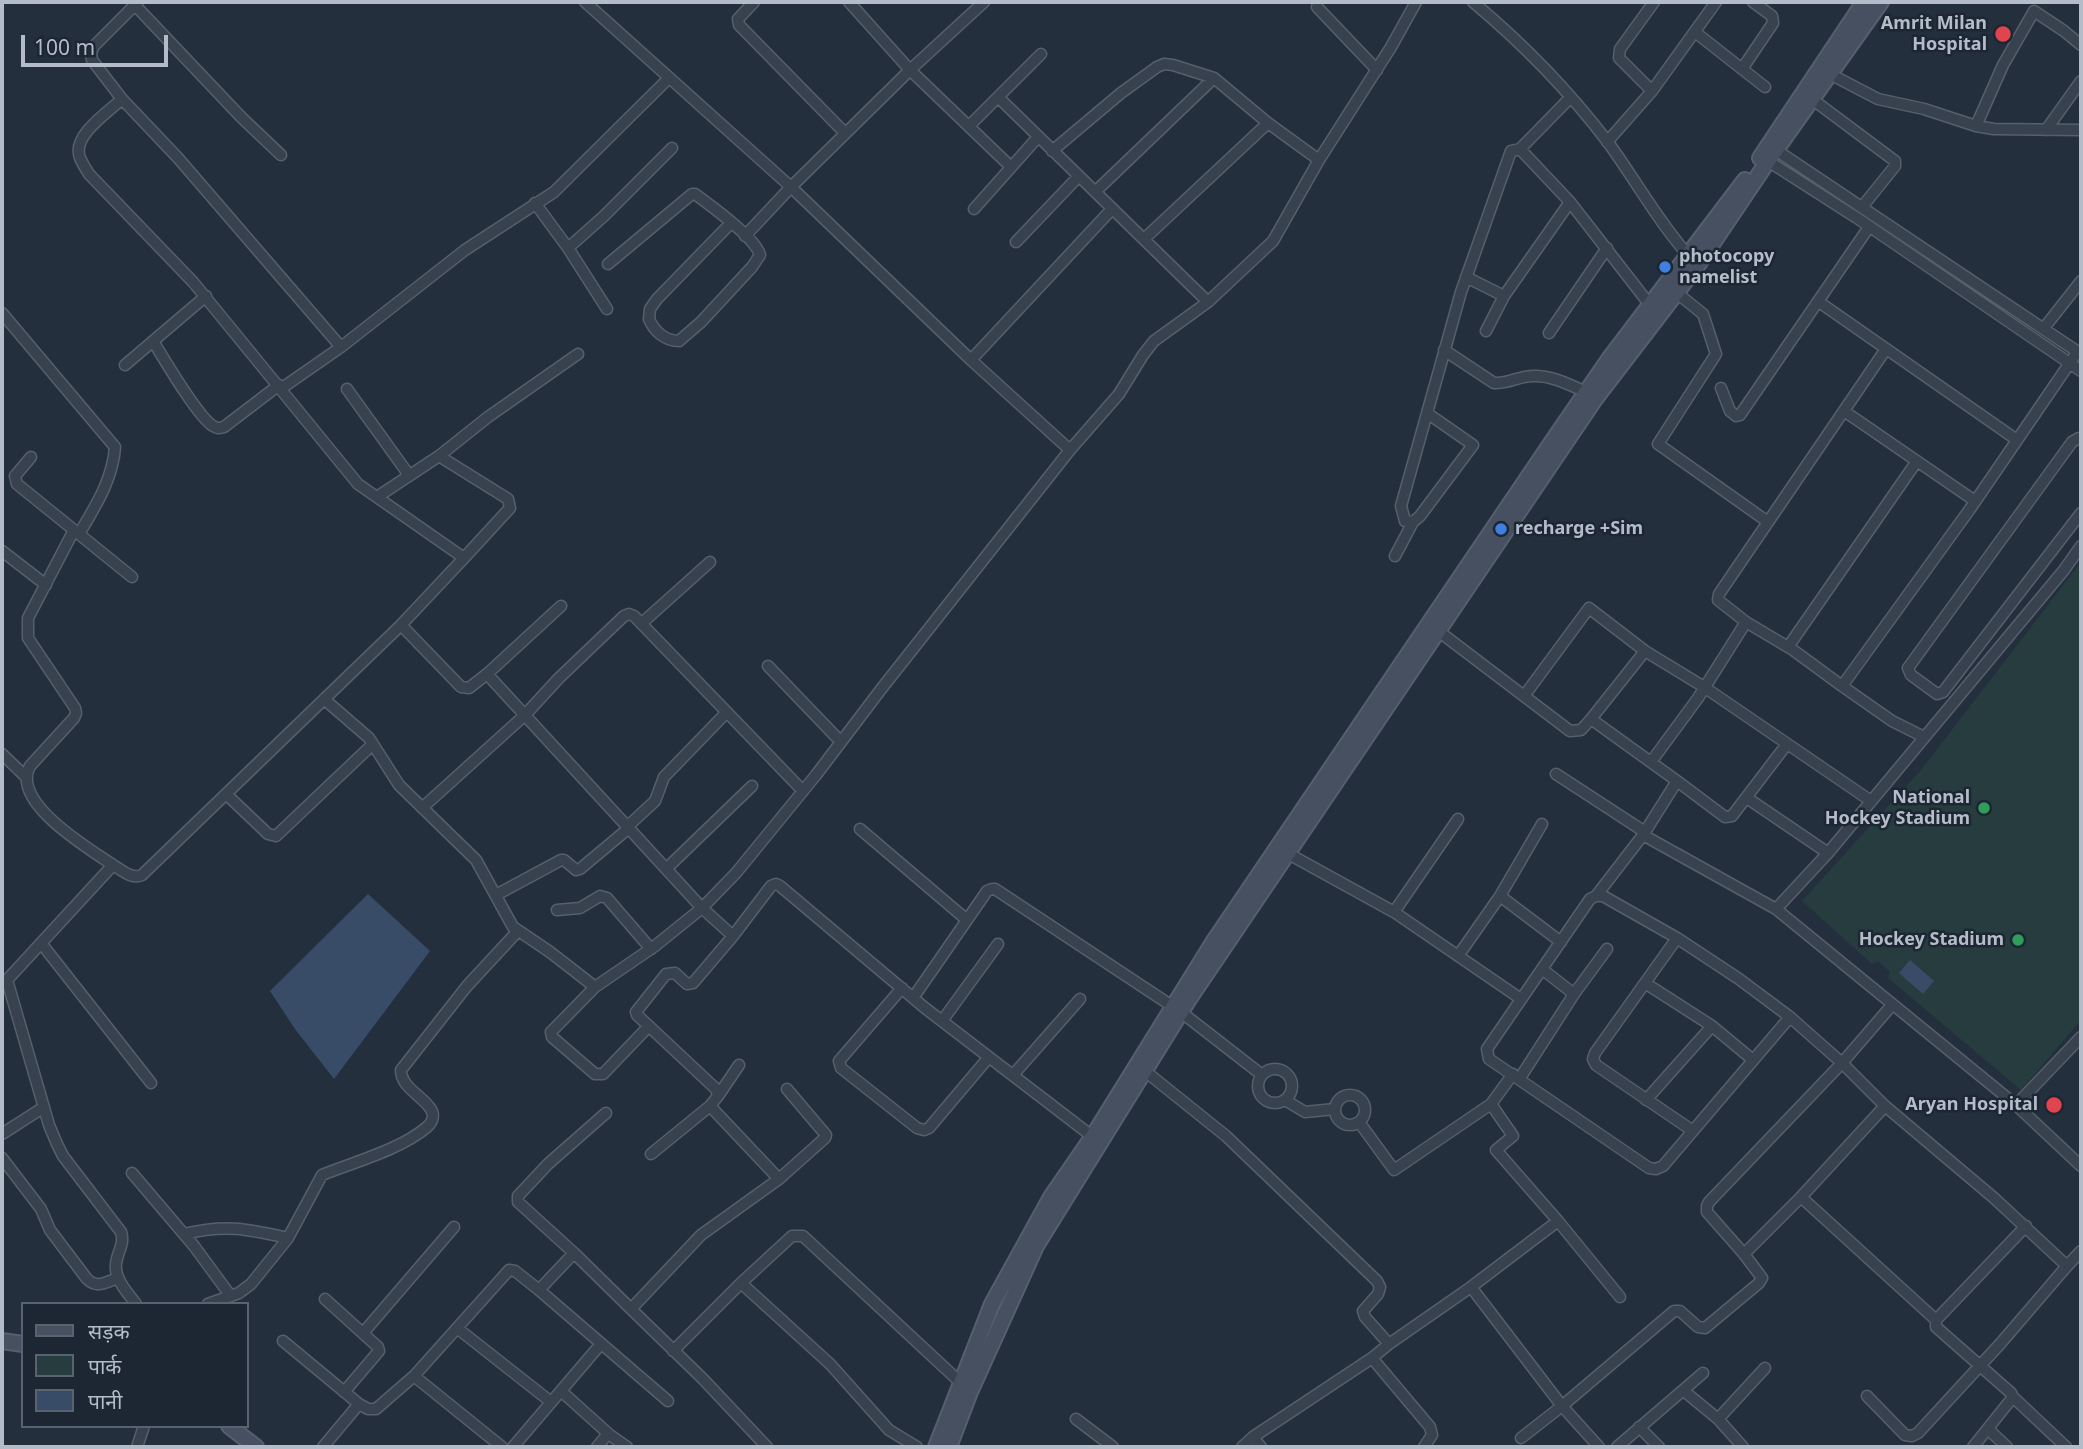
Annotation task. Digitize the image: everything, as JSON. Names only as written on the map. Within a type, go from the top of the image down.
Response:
[{"type":"street","points":[[585,2],[791,187],[1070,450]]},
{"type":"street","points":[[754,2],[738,19],[739,25],[845,133]]},
{"type":"street","points":[[849,2],[910,70],[1010,166]]},
{"type":"street","points":[[745,236],[845,133],[984,2]]},
{"type":"street","points":[[649,1026],[603,1074],[595,1074],[552,1037],[551,1032],[595,987],[651,949],[702,908],[736,873],[1070,450],[1119,394],[1154,341],[1208,302],[1273,241],[1319,160],[1377,70],[1416,2]]},
{"type":"street","points":[[1473,2],[1515,37],[1570,98],[1607,142],[1662,225],[1688,255]]},
{"type":"street","points":[[1652,90],[1619,58],[1619,53],[1654,2]]},
{"type":"street","points":[[1607,142],[1652,90],[1716,2]]},
{"type":"street","points":[[1742,69],[1773,23],[1772,16],[1753,2]]},
{"type":"street","points":[[949,1447],[970,1392],[1035,1246],[1177,1009],[1350,738],[1586,392],[1746,178],[1861,7],[1881,2]]},
{"type":"street","points":[[281,155],[240,117],[135,3],[94,46],[92,61],[122,99],[178,158],[341,347]]},
{"type":"street","points":[[1317,7],[1377,70]]},
{"type":"street","points":[[936,1447],[992,1304],[1051,1198],[1145,1071],[1177,1009],[1287,853],[1595,399],[1677,293],[1830,74],[1861,7]]},
{"type":"street","points":[[1976,126],[2003,65],[2034,11],[2081,45]]},
{"type":"street","points":[[1695,33],[1765,87]]},
{"type":"street","points":[[969,126],[1041,54]]},
{"type":"street","points":[[1052,151],[1157,66],[1173,65],[1214,78],[1268,123],[1319,160]]},
{"type":"street","points":[[1830,74],[1878,99],[1924,109],[1976,126],[1994,129],[2081,130]]},
{"type":"street","points":[[1096,191],[1214,78]]},
{"type":"street","points":[[153,341],[185,392],[209,423],[214,427],[224,427],[341,347],[465,250],[549,196],[668,79]]},
{"type":"street","points":[[2046,130],[2081,81]]},
{"type":"street","points":[[998,97],[1208,302]]},
{"type":"street","points":[[1413,522],[1405,521],[1401,506],[1466,277],[1511,151],[1520,149],[1570,98]]},
{"type":"street","points":[[122,99],[83,135],[78,150],[89,174],[205,296],[358,484],[464,558]]},
{"type":"street","points":[[1812,99],[1895,161],[1895,166],[1862,207]]},
{"type":"street","points":[[1144,239],[1268,123]]},
{"type":"street","points":[[974,209],[1038,137]]},
{"type":"street","points":[[568,248],[672,148]]},
{"type":"street","points":[[1520,149],[1570,202],[1650,305]]},
{"type":"street","points":[[1772,156],[1862,207],[2080,353],[2069,363],[1975,501],[1842,686]]},
{"type":"street","points":[[1772,156],[1869,227],[2081,371]]},
{"type":"street","points":[[1016,242],[1079,176]]},
{"type":"street","points":[[608,264],[688,195],[695,194],[731,223],[760,252],[752,267],[683,339],[675,342],[662,335],[649,318],[650,309],[731,223]]},
{"type":"street","points":[[1486,331],[1504,296],[1570,202]]},
{"type":"street","points":[[535,203],[607,309]]},
{"type":"street","points":[[971,359],[1112,209]]},
{"type":"street","points":[[1721,388],[1730,411],[1736,416],[1740,415],[1869,227]]},
{"type":"street","points":[[1549,333],[1608,248]]},
{"type":"street","points":[[1466,277],[1504,296]]},
{"type":"street","points":[[2043,328],[2081,281]]},
{"type":"street","points":[[1677,293],[1703,314],[1716,354],[1658,444],[1768,522]]},
{"type":"street","points":[[125,365],[205,296]]},
{"type":"street","points":[[1819,302],[2017,440]]},
{"type":"street","points":[[2,313],[115,447],[108,478],[99,500],[77,532],[28,618],[28,638],[76,713],[30,766],[26,782],[37,804],[69,836],[132,877],[142,875],[401,625],[510,508],[508,499],[439,456]]},
{"type":"street","points":[[1885,349],[1719,594],[1718,600],[1892,721],[1924,737]]},
{"type":"street","points":[[1444,350],[1494,383],[1502,384],[1538,376],[1586,392]]},
{"type":"street","points":[[377,497],[439,456],[488,417],[578,354]]},
{"type":"street","points":[[347,389],[409,475]]},
{"type":"street","points":[[1844,411],[1975,501]]},
{"type":"street","points":[[1395,556],[1413,522],[1473,445],[1427,414]]},
{"type":"street","points":[[2081,439],[2072,442],[1908,668],[1911,675],[1937,694],[1943,692],[2059,545],[2081,513]]},
{"type":"street","points":[[31,457],[15,476],[16,484],[132,577]]},
{"type":"street","points":[[1788,647],[1917,461]]},
{"type":"street","points":[[2059,545],[2074,556]]},
{"type":"street","points":[[1776,909],[1828,853],[2081,546]]},
{"type":"street","points":[[2,551],[46,585]]},
{"type":"street","points":[[642,624],[710,562]]},
{"type":"street","points":[[401,625],[461,687],[469,688],[561,606]]},
{"type":"street","points":[[1524,695],[1589,608],[1645,651],[1704,687],[1871,801]]},
{"type":"street","points":[[422,808],[525,715],[629,614],[642,624],[803,791]]},
{"type":"street","points":[[1651,762],[1746,622]]},
{"type":"street","points":[[1437,630],[1570,731],[1581,730],[1645,651]]},
{"type":"street","points":[[768,666],[841,742]]},
{"type":"street","points":[[487,674],[702,908],[733,936]]},
{"type":"street","points":[[324,699],[369,738],[399,785],[477,860],[517,932],[550,952],[595,987]]},
{"type":"street","points":[[496,895],[561,860],[576,870],[580,869],[655,801],[664,777],[727,712]]},
{"type":"street","points":[[1591,719],[1725,817],[1732,816],[1787,744]]},
{"type":"street","points":[[226,794],[268,834],[276,836],[373,744]]},
{"type":"street","points":[[2,754],[26,777]]},
{"type":"street","points":[[1556,774],[1644,833],[1776,909],[2016,1105],[2081,1166]]},
{"type":"street","points":[[1677,781],[1644,833],[1596,896],[1590,899],[1487,1049],[1489,1059],[1653,1169],[1663,1166],[1790,1017]]},
{"type":"street","points":[[666,869],[752,786]]},
{"type":"street","points":[[1747,797],[1828,853]]},
{"type":"street","points":[[1394,912],[1458,819]]},
{"type":"street","points":[[1458,956],[1500,896],[1542,824]]},
{"type":"street","points":[[860,829],[967,919]]},
{"type":"street","points":[[1287,853],[1394,912],[1521,999]]},
{"type":"street","points":[[113,864],[4,983],[49,1125],[63,1156],[121,1232],[123,1245],[115,1267],[118,1278],[135,1302]]},
{"type":"street","points":[[718,1096],[716,1089],[637,1016],[637,1009],[666,974],[675,973],[687,984],[692,983],[733,936],[771,886],[776,884],[913,998],[1097,1139]]},
{"type":"street","points":[[913,998],[987,891],[992,888],[1177,1009],[1262,1075]]},
{"type":"street","points":[[1500,896],[1561,942]]},
{"type":"street","points":[[1596,896],[1603,896],[1677,938],[1790,1017],[1885,1106],[2026,1226],[2067,1266]]},
{"type":"street","points":[[557,910],[580,908],[600,897],[607,898],[651,949]]},
{"type":"street","points":[[213,1302],[239,1293],[251,1284],[288,1238],[322,1175],[397,1145],[427,1128],[433,1117],[430,1108],[402,1079],[401,1070],[467,986],[517,932]]},
{"type":"street","points":[[1677,938],[1593,1059],[1596,1065],[1693,1131]]},
{"type":"street","points":[[41,943],[151,1083]]},
{"type":"street","points":[[943,1021],[998,944]]},
{"type":"street","points":[[1359,1122],[1394,1170],[1491,1104],[1517,1076],[1607,949]]},
{"type":"street","points":[[1542,969],[1574,995]]},
{"type":"street","points":[[1645,982],[1712,1026],[1754,1060]]},
{"type":"street","points":[[902,988],[839,1062],[841,1068],[917,1128],[924,1130],[929,1128],[989,1057]]},
{"type":"street","points":[[1013,1075],[1080,999]]},
{"type":"street","points":[[1521,1438],[1674,1311],[1680,1311],[1698,1327],[1705,1328],[1759,1283],[1762,1278],[1760,1273],[1707,1212],[1707,1206],[1842,1063],[1892,1004]]},
{"type":"street","points":[[1646,1100],[1712,1026]]},
{"type":"street","points":[[2016,1105],[2079,1044]]},
{"type":"street","points":[[650,1154],[710,1106],[739,1065]]},
{"type":"street","points":[[1272,1069],[1288,1074],[1293,1084],[1290,1096],[1285,1100],[1270,1102],[1261,1095],[1258,1085],[1262,1075],[1272,1069]]},
{"type":"street","points":[[1145,1071],[1226,1136],[1377,1282],[1380,1287],[1378,1294],[1363,1311],[1365,1317],[1389,1344]]},
{"type":"street","points":[[631,1309],[701,1235],[779,1179],[825,1138],[826,1135],[787,1089]]},
{"type":"street","points":[[1347,1095],[1357,1096],[1366,1107],[1364,1117],[1352,1125],[1342,1122],[1335,1109],[1342,1097],[1347,1095]]},
{"type":"street","points":[[1285,1100],[1305,1112],[1335,1109]]},
{"type":"street","points":[[1491,1104],[1513,1136],[1496,1150],[1620,1297]]},
{"type":"street","points":[[710,1106],[779,1179]]},
{"type":"street","points":[[1744,1254],[1801,1198],[1885,1106]]},
{"type":"street","points":[[2,1133],[44,1107]]},
{"type":"street","points":[[606,1113],[548,1164],[518,1196],[518,1202],[704,1379],[767,1447]]},
{"type":"street","points":[[2,1158],[41,1209],[50,1230],[87,1279],[92,1284],[99,1285],[118,1278]]},
{"type":"street","points":[[132,1172],[216,1274],[230,1295]]},
{"type":"street","points":[[1801,1198],[1936,1320]]},
{"type":"street","points":[[1242,1447],[1471,1287],[1558,1221]]},
{"type":"street","points":[[2026,1226],[1936,1320],[1936,1327],[2011,1393],[2066,1447]]},
{"type":"street","points":[[184,1234],[222,1227],[288,1238]]},
{"type":"street","points":[[363,1333],[454,1227]]},
{"type":"street","points":[[673,1351],[792,1236],[803,1236],[961,1383]]},
{"type":"street","points":[[1867,1396],[1905,1435],[1918,1433],[2081,1251]]},
{"type":"street","points":[[539,1290],[574,1253]]},
{"type":"street","points":[[283,1341],[359,1404],[368,1409],[376,1409],[414,1376],[509,1270],[515,1271],[539,1290],[668,1401]]},
{"type":"street","points":[[741,1283],[830,1364],[889,1430],[917,1447]]},
{"type":"street","points":[[1471,1287],[1562,1406],[1599,1447]]},
{"type":"street","points":[[325,1299],[378,1347],[379,1351],[344,1392]]},
{"type":"street","points":[[457,1328],[551,1402]]},
{"type":"street","points":[[2,1341],[21,1344]]},
{"type":"street","points":[[513,1447],[600,1345]]},
{"type":"street","points":[[1371,1358],[1430,1427],[1432,1435],[1424,1447]]},
{"type":"street","points":[[1718,1419],[1765,1368]]},
{"type":"street","points":[[1617,1447],[1703,1373]]},
{"type":"street","points":[[414,1376],[502,1447]]},
{"type":"street","points":[[561,1391],[627,1447]]},
{"type":"street","points":[[1684,1391],[1718,1419],[1743,1447]]},
{"type":"street","points":[[1973,1447],[2013,1397]]},
{"type":"street","points":[[323,1447],[359,1404]]},
{"type":"street","points":[[1076,1419],[1113,1447]]},
{"type":"street","points":[[1639,1427],[1658,1447]]},
{"type":"street","points":[[137,1447],[143,1428]]},
{"type":"street","points":[[232,1428],[256,1447]]},
{"type":"street","points":[[1989,1430],[2007,1447]]},
{"type":"street","points":[[597,1447],[610,1435]]},
{"type":"street","points":[[1253,1437],[1261,1447]]},
{"type":"green space","name":"National Hockey Stadium","points":[[2081,562],[2081,1020],[2021,1090],[1888,978],[1890,972],[1878,961],[1872,964],[1802,901],[1921,770]]},
{"type":"water","points":[[368,894],[430,951],[334,1079],[295,1029],[270,991]]},
{"type":"water","points":[[1910,960],[1934,981],[1923,994],[1899,973]]},
{"type":"place","name":"Amrit Milan Hospital","points":[[2003,34]]},
{"type":"place","name":"photocopy namelist","points":[[1665,267]]},
{"type":"place","name":"recharge +Sim","points":[[1501,529]]},
{"type":"place","name":"National Hockey Stadium","points":[[1984,808]]},
{"type":"place","name":"Hockey Stadium","points":[[2018,940]]},
{"type":"place","name":"Aryan Hospital","points":[[2054,1105]]}]
